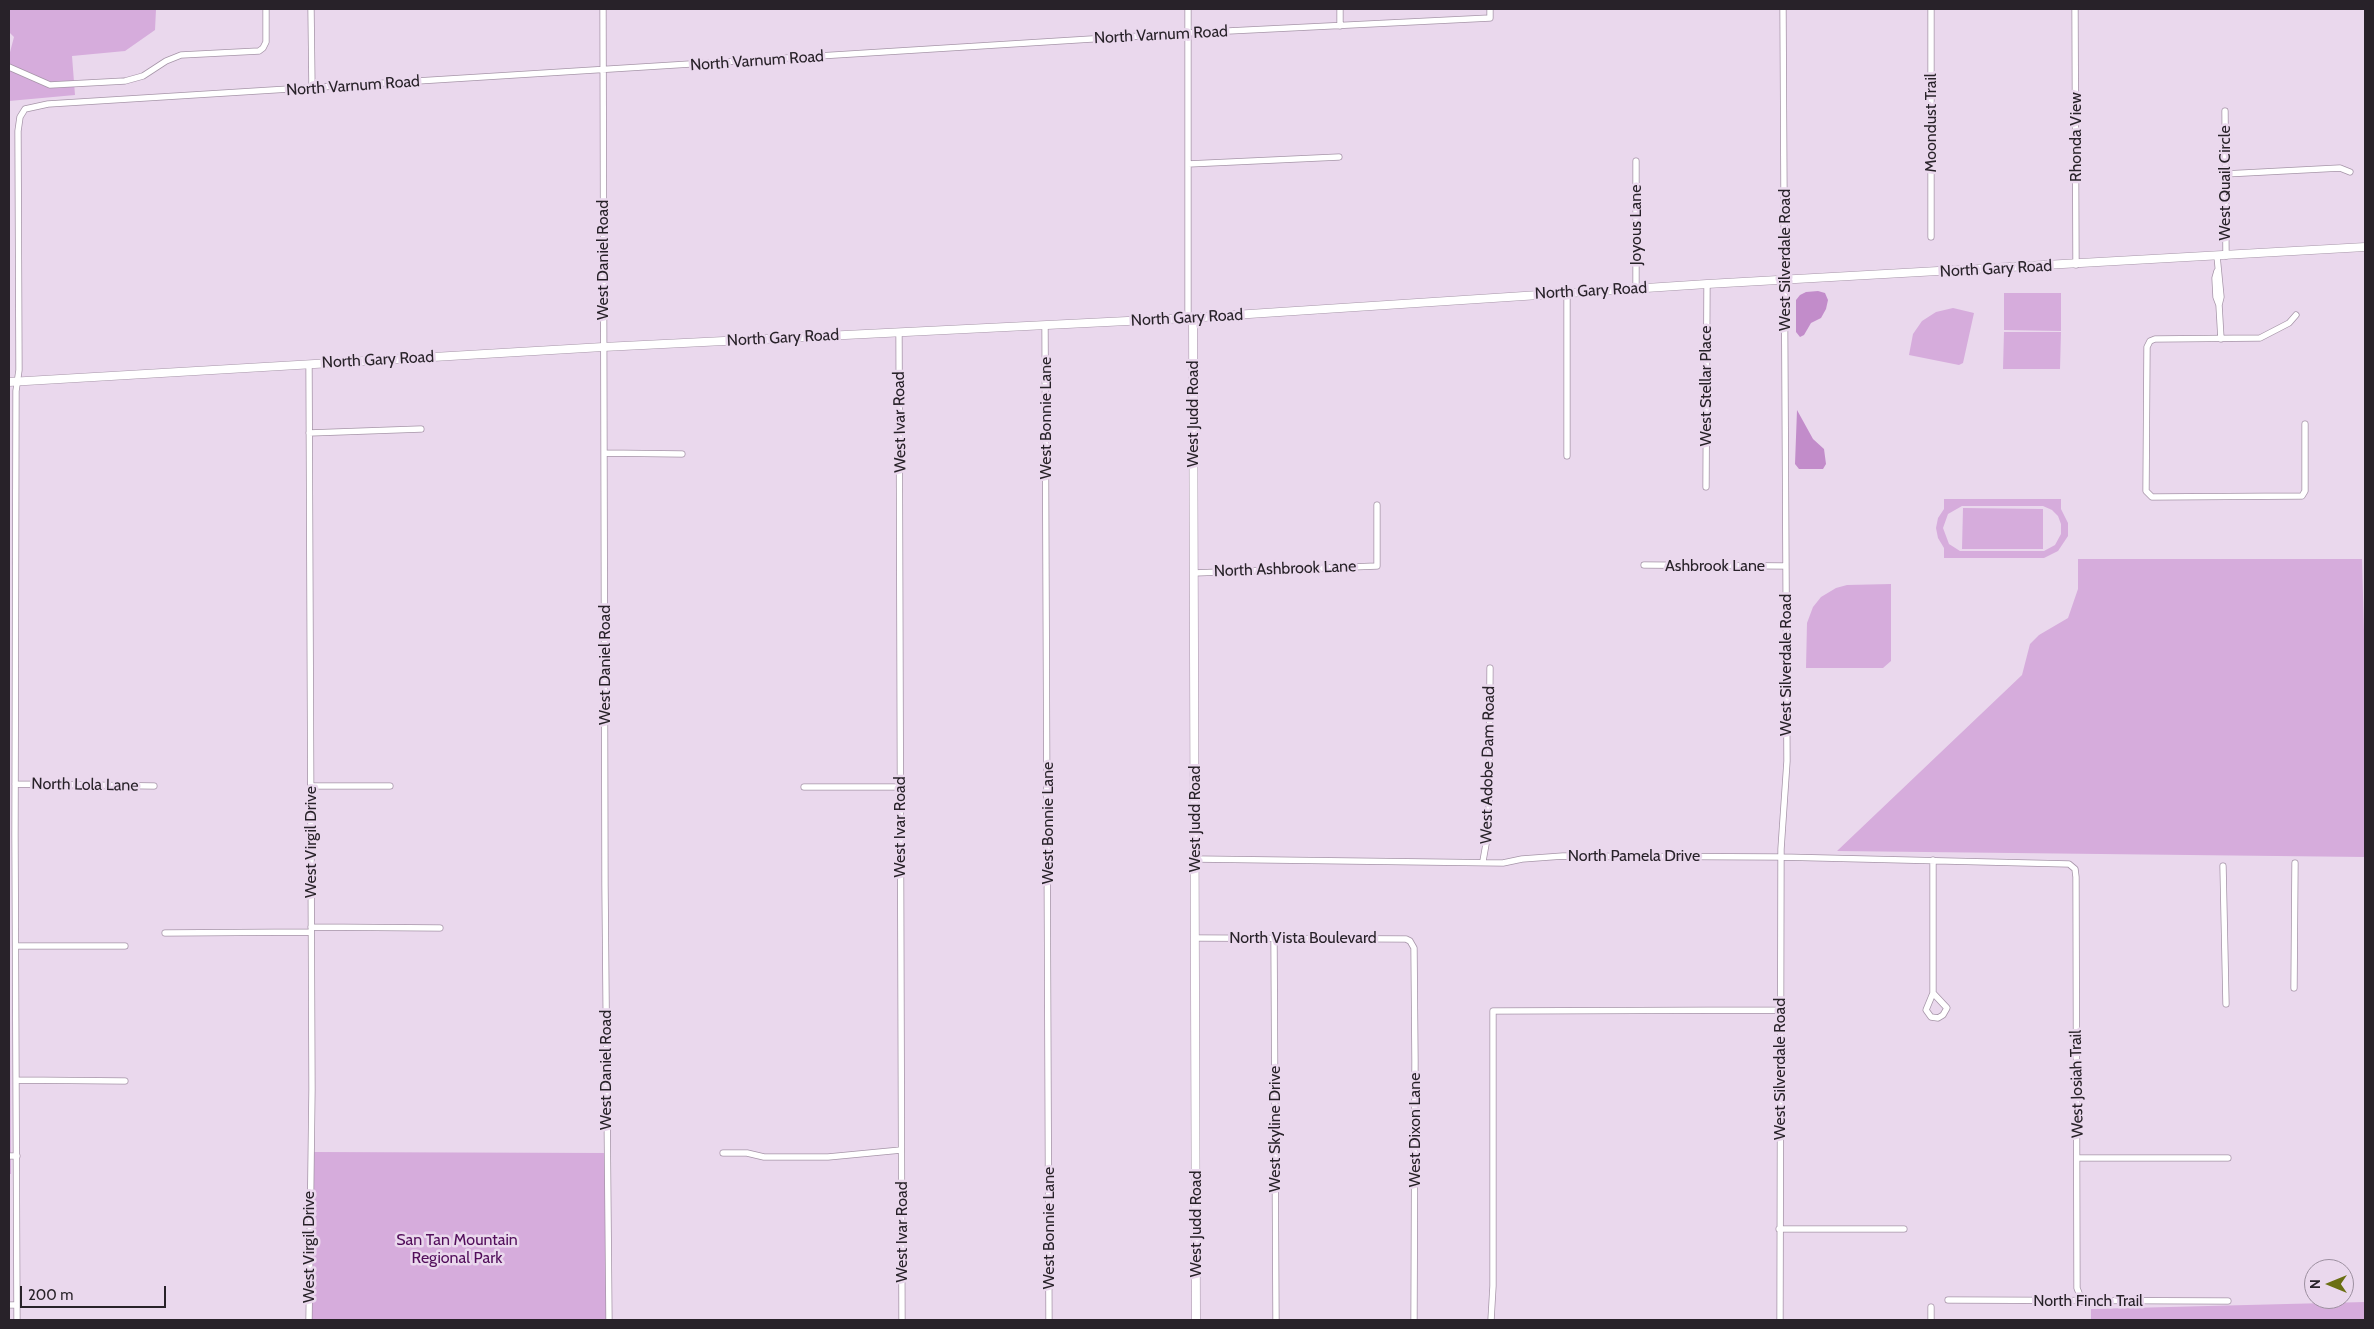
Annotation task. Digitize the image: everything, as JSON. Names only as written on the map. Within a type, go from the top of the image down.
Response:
[{"type":"street","points":[[9,67],[50,85],[125,82],[143,76],[166,61],[180,55],[259,51],[266,42],[266,9]]},
{"type":"street","points":[[311,9],[312,88]]},
{"type":"street","name":"West Daniel Road","points":[[603,9],[603,347],[609,1320]]},
{"type":"street","name":"West Judd Road","points":[[1188,9],[1188,164],[1194,573],[1196,1320]]},
{"type":"street","points":[[1340,9],[1340,26]]},
{"type":"street","name":"North Varnum Road","points":[[17,381],[19,370],[18,131],[20,117],[25,109],[48,104],[1188,34],[1490,18],[1490,9]]},
{"type":"street","name":"West Silverdale Road","points":[[1780,1320],[1781,857],[1787,761],[1783,9]]},
{"type":"street","name":"Moondust Trail","points":[[1930,237],[1931,9]]},
{"type":"street","name":"Rhonda View","points":[[2075,9],[2076,265]]},
{"type":"street","name":"West Quail Circle","points":[[2221,339],[2221,287],[2218,269],[2222,256],[2225,111]]},
{"type":"street","points":[[1188,164],[1339,157]]},
{"type":"street","name":"Joyous Lane","points":[[1636,161],[1636,288]]},
{"type":"street","points":[[2225,174],[2340,168],[2350,172]]},
{"type":"street","name":"North Gary Road","points":[[9,382],[603,347],[1191,318],[1636,288],[2076,265],[2365,247]]},
{"type":"street","name":"West Stellar Place","points":[[1706,487],[1707,284]]},
{"type":"street","points":[[1567,293],[1567,456]]},
{"type":"street","points":[[2296,315],[2290,322],[2260,338],[2155,339],[2150,341],[2147,347],[2146,491],[2152,497],[2302,496],[2305,491],[2305,424]]},
{"type":"street","name":"West Bonnie Lane","points":[[1045,326],[1049,1320]]},
{"type":"street","name":"West Ivar Road","points":[[899,333],[902,1320]]},
{"type":"street","name":"West Virgil Drive","points":[[309,364],[311,786],[309,1320]]},
{"type":"street","points":[[17,381],[17,1320]]},
{"type":"street","points":[[309,434],[421,429]]},
{"type":"street","points":[[604,453],[682,454]]},
{"type":"street","name":"North Ashbrook Lane","points":[[1194,573],[1377,566],[1377,505]]},
{"type":"street","name":"Ashbrook Lane","points":[[1644,565],[1786,566]]},
{"type":"street","name":"West Adobe Dam Road","points":[[1483,861],[1489,827],[1490,668]]},
{"type":"street","name":"North Lola Lane","points":[[16,784],[154,786]]},
{"type":"street","points":[[311,786],[390,786]]},
{"type":"street","points":[[804,787],[900,787]]},
{"type":"street","name":"North Pamela Drive","points":[[1195,859],[1483,861],[1504,863],[1522,859],[1563,856],[1781,857],[2060,862],[2073,867]]},
{"type":"street","points":[[1933,860],[1933,993]]},
{"type":"street","points":[[2294,988],[2295,863]]},
{"type":"street","points":[[2223,866],[2226,1004]]},
{"type":"street","name":"West Josiah Trail","points":[[2073,867],[2076,877],[2078,1288],[2082,1301]]},
{"type":"street","points":[[165,933],[440,928]]},
{"type":"street","name":"North Vista Boulevard","points":[[1195,938],[1406,939],[1410,941]]},
{"type":"street","name":"West Skyline Drive","points":[[1274,938],[1276,1320]]},
{"type":"street","name":"West Dixon Lane","points":[[1410,941],[1414,948],[1414,1320]]},
{"type":"street","points":[[16,946],[125,946]]},
{"type":"street","points":[[1491,1320],[1493,1286],[1493,1011],[1780,1010]]},
{"type":"street","points":[[16,1080],[125,1081]]},
{"type":"street","points":[[724,1153],[747,1152],[764,1157],[828,1157],[902,1150]]},
{"type":"street","points":[[9,1156],[17,1156]]},
{"type":"street","points":[[2078,1158],[2228,1158]]},
{"type":"street","points":[[1779,1229],[1904,1229]]},
{"type":"street","name":"North Finch Trail","points":[[1948,1300],[2228,1301]]},
{"type":"street","points":[[9,1305],[17,1305]]},
{"type":"street","points":[[1931,1307],[1931,1320]]},
{"type":"green space","points":[[9,9],[156,9],[155,30],[125,51],[72,56],[75,95],[9,101],[9,56],[14,37],[9,32]]},
{"type":"green space","points":[[2004,293],[2061,293],[2061,331],[2004,330]]},
{"type":"green space","points":[[1953,308],[1974,313],[1963,363],[1959,365],[1909,355],[1913,334],[1922,321],[1936,312]]},
{"type":"green space","points":[[2004,332],[2061,332],[2060,369],[2003,369]]},
{"type":"green space","points":[[1944,499],[2061,499],[2061,509],[2068,523],[2068,536],[2058,551],[2044,558],[1944,558],[1944,548],[1938,538],[1936,528],[1938,518],[1944,509]],"holes":[[[1962,506],[2043,506],[2052,510],[2058,516],[2061,524],[2061,534],[2055,545],[2044,551],[1960,551],[1949,544],[1943,528],[1948,514]]]},
{"type":"green space","points":[[1963,508],[2043,509],[2043,549],[1962,549]]},
{"type":"green space","points":[[2078,559],[2362,559],[2365,666],[2365,857],[1837,851],[2022,675],[2030,644],[2039,635],[2068,618],[2078,589]]},
{"type":"green space","points":[[1891,584],[1891,661],[1883,668],[1806,668],[1807,623],[1813,607],[1821,597],[1836,588],[1847,585]]},
{"type":"green space","points":[[10,1010],[11,1174],[9,1174]]},
{"type":"green space","name":"San Tan Mountain Regional Park","points":[[314,1152],[606,1153],[606,1320],[309,1320],[312,1155]]},
{"type":"green space","points":[[2354,1302],[2365,1302],[2365,1320],[2091,1320],[2091,1309],[2304,1304],[2304,1309],[2354,1309]]},
{"type":"shaded area","points":[[1818,291],[1825,293],[1828,300],[1826,309],[1821,318],[1811,323],[1804,335],[1800,337],[1796,332],[1796,300],[1806,292]]},
{"type":"shaded area","points":[[1797,410],[1813,439],[1824,449],[1826,464],[1823,469],[1799,469],[1795,464]]}]
